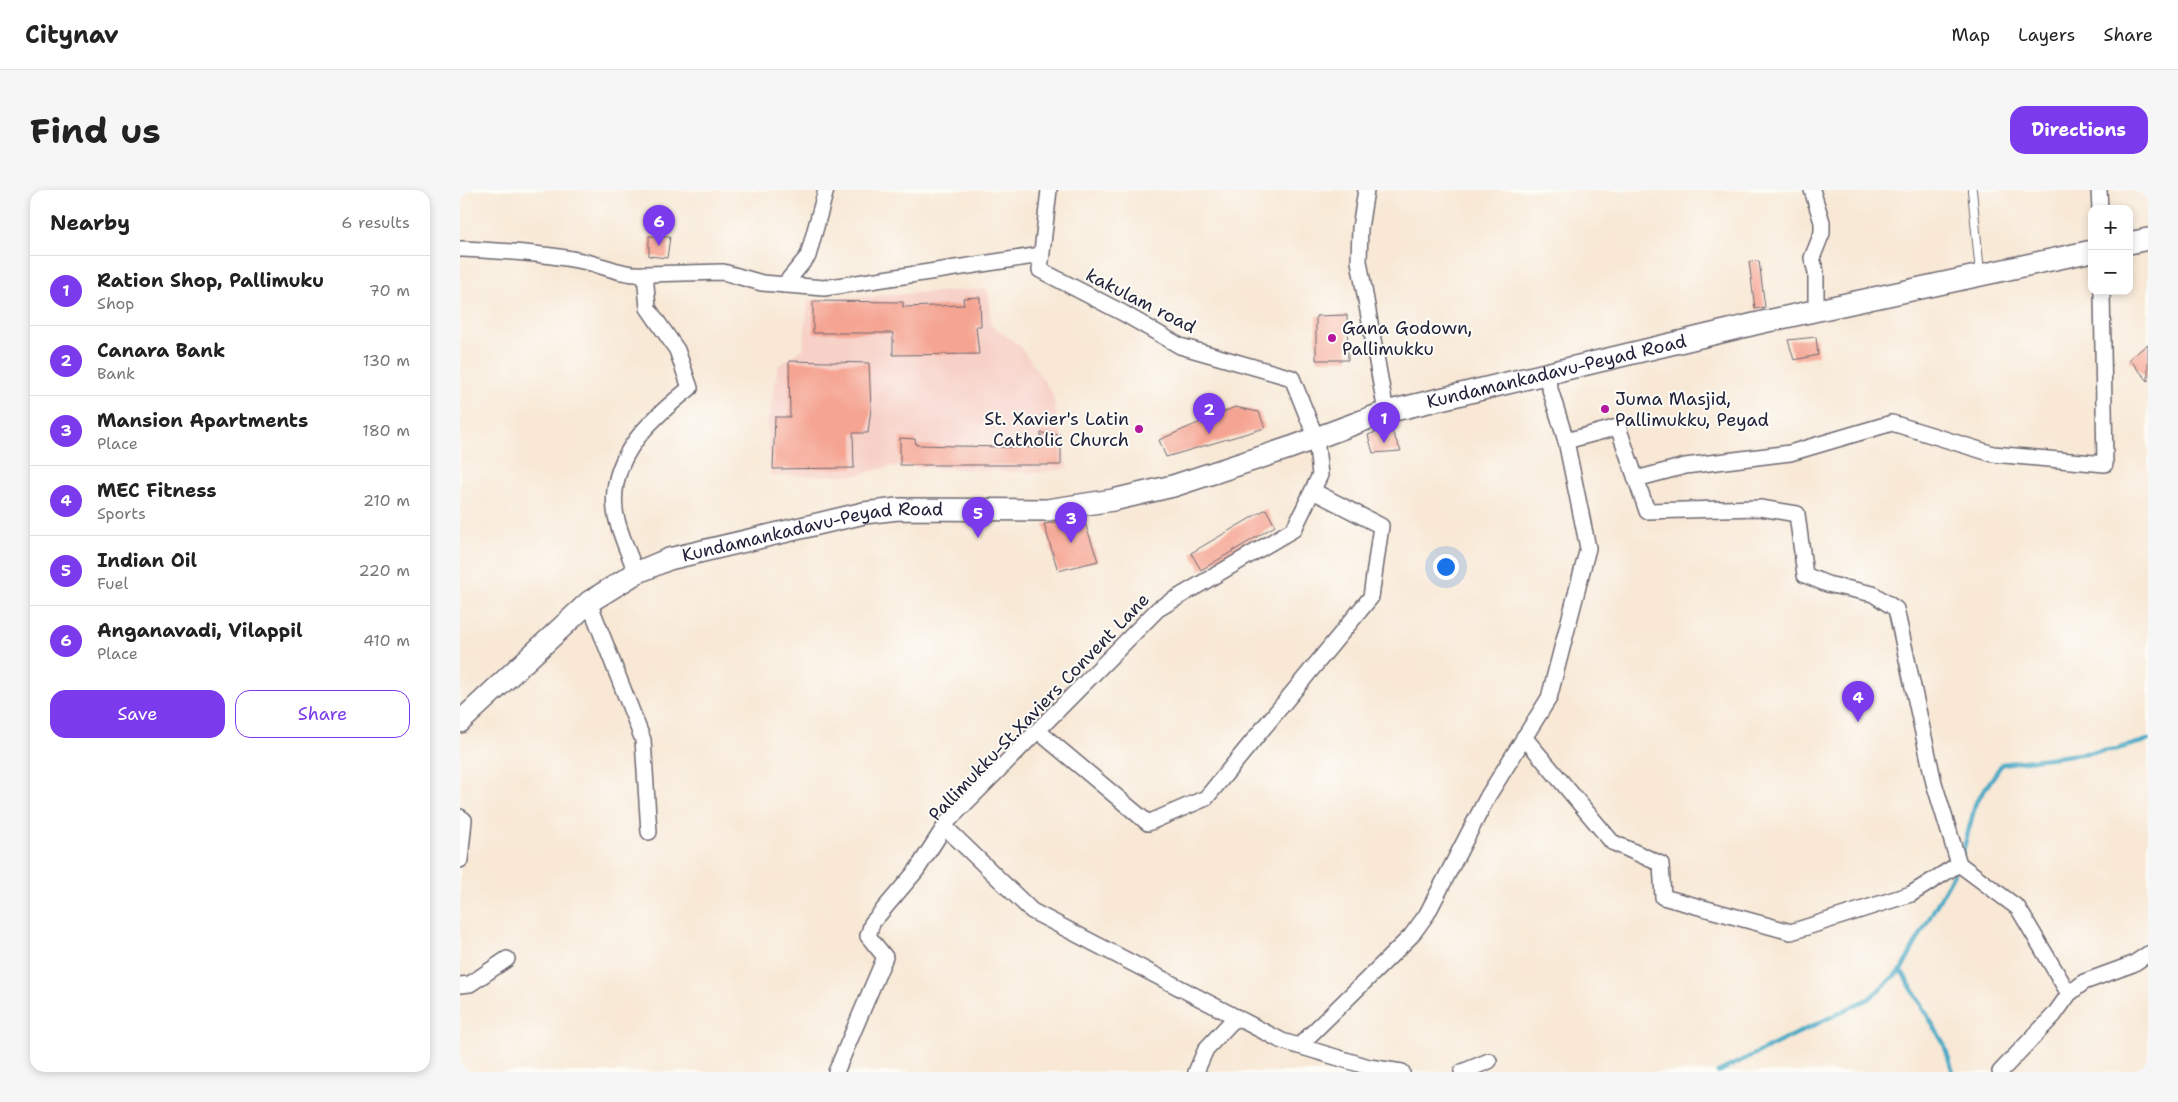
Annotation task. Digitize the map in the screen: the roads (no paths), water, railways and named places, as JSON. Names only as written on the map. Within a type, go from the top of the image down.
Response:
[{"type":"main road","points":[[2133,242],[2148,239]]},
{"type":"main road","name":"Kundamankadavu-Peyad Road","points":[[460,722],[589,602],[636,573],[669,559],[864,513],[898,509],[1047,510],[1113,500],[1173,486],[1316,438],[1386,412],[1816,310],[2088,252]]},
{"type":"street","points":[[784,285],[808,256],[826,190]]},
{"type":"street","name":"kakulam road","points":[[1049,190],[1040,270],[1123,313],[1180,346],[1292,378],[1316,438]]},
{"type":"street","points":[[1366,190],[1360,228],[1359,261],[1386,412]]},
{"type":"street","points":[[1812,190],[1822,222],[1822,233],[1812,258],[1816,272],[1816,310]]},
{"type":"street","points":[[2099,190],[2100,205]]},
{"type":"street","points":[[460,249],[500,251],[582,261],[633,275],[723,272],[762,283],[824,288],[1041,254]]},
{"type":"street","points":[[636,573],[615,512],[614,486],[624,460],[636,437],[666,406],[690,388],[677,350],[648,308],[645,274]]},
{"type":"street","points":[[1636,479],[1685,466],[1790,453],[1892,423],[1994,454],[2105,464],[2102,295]]},
{"type":"street","points":[[1300,1046],[1411,936],[1426,914],[1488,796],[1548,698],[1588,548],[1566,440],[1545,373]]},
{"type":"street","points":[[1566,440],[1618,427],[1647,511],[1760,508],[1797,514],[1804,575],[1827,584],[1874,594],[1896,609],[1934,784],[1959,864],[2018,908],[2069,994]]},
{"type":"street","name":"Pallimukku-St.Xaviers Convent Lane","points":[[836,1072],[885,957],[868,936],[872,923],[916,872],[945,827],[1158,609],[1294,529],[1320,475],[1316,438]]},
{"type":"street","points":[[1038,731],[1148,823],[1206,798],[1371,597],[1381,526],[1313,491]]},
{"type":"street","points":[[589,602],[643,740],[649,832]]},
{"type":"street","points":[[1524,737],[1612,842],[1661,864],[1663,897],[1791,932],[1911,894],[1959,864]]},
{"type":"street","points":[[460,817],[464,820],[460,860]]},
{"type":"street","points":[[945,827],[1032,911],[1282,1041],[1369,1066],[1402,1072]]},
{"type":"street","points":[[2000,1072],[2054,1015],[2069,994],[2084,982],[2133,964],[2148,954]]},
{"type":"street","points":[[460,985],[470,984],[507,959]]},
{"type":"street","points":[[1196,1072],[1206,1049],[1236,1017]]},
{"type":"street","points":[[1462,1072],[1489,1061]]},
{"type":"lane","points":[[1972,190],[1980,275]]},
{"type":"waterway","points":[[1962,855],[1976,802],[2002,764],[2117,749],[2148,740]]},
{"type":"waterway","points":[[1718,1072],[1870,998],[1901,970],[1954,873]]},
{"type":"waterway","points":[[1901,970],[1944,1044],[1953,1072]]},
{"type":"place","name":"Anganavadi, Vilappil","points":[[659,246]]},
{"type":"place","name":"Gana Godown, Pallimukku","points":[[1332,338]]},
{"type":"place","name":"Juma Masjid, Pallimukku, Peyad","points":[[1605,409]]},
{"type":"place","name":"St. Xavier's Latin Catholic Church","points":[[1139,429]]},
{"type":"place","name":"Canara Bank","points":[[1209,434]]},
{"type":"place","name":"Ration Shop, Pallimuku","points":[[1384,443]]},
{"type":"place","name":"Indian Oil","points":[[978,538]]},
{"type":"place","name":"Mansion Apartments","points":[[1071,543]]},
{"type":"place","name":"MEC Fitness","points":[[1858,722]]}]
